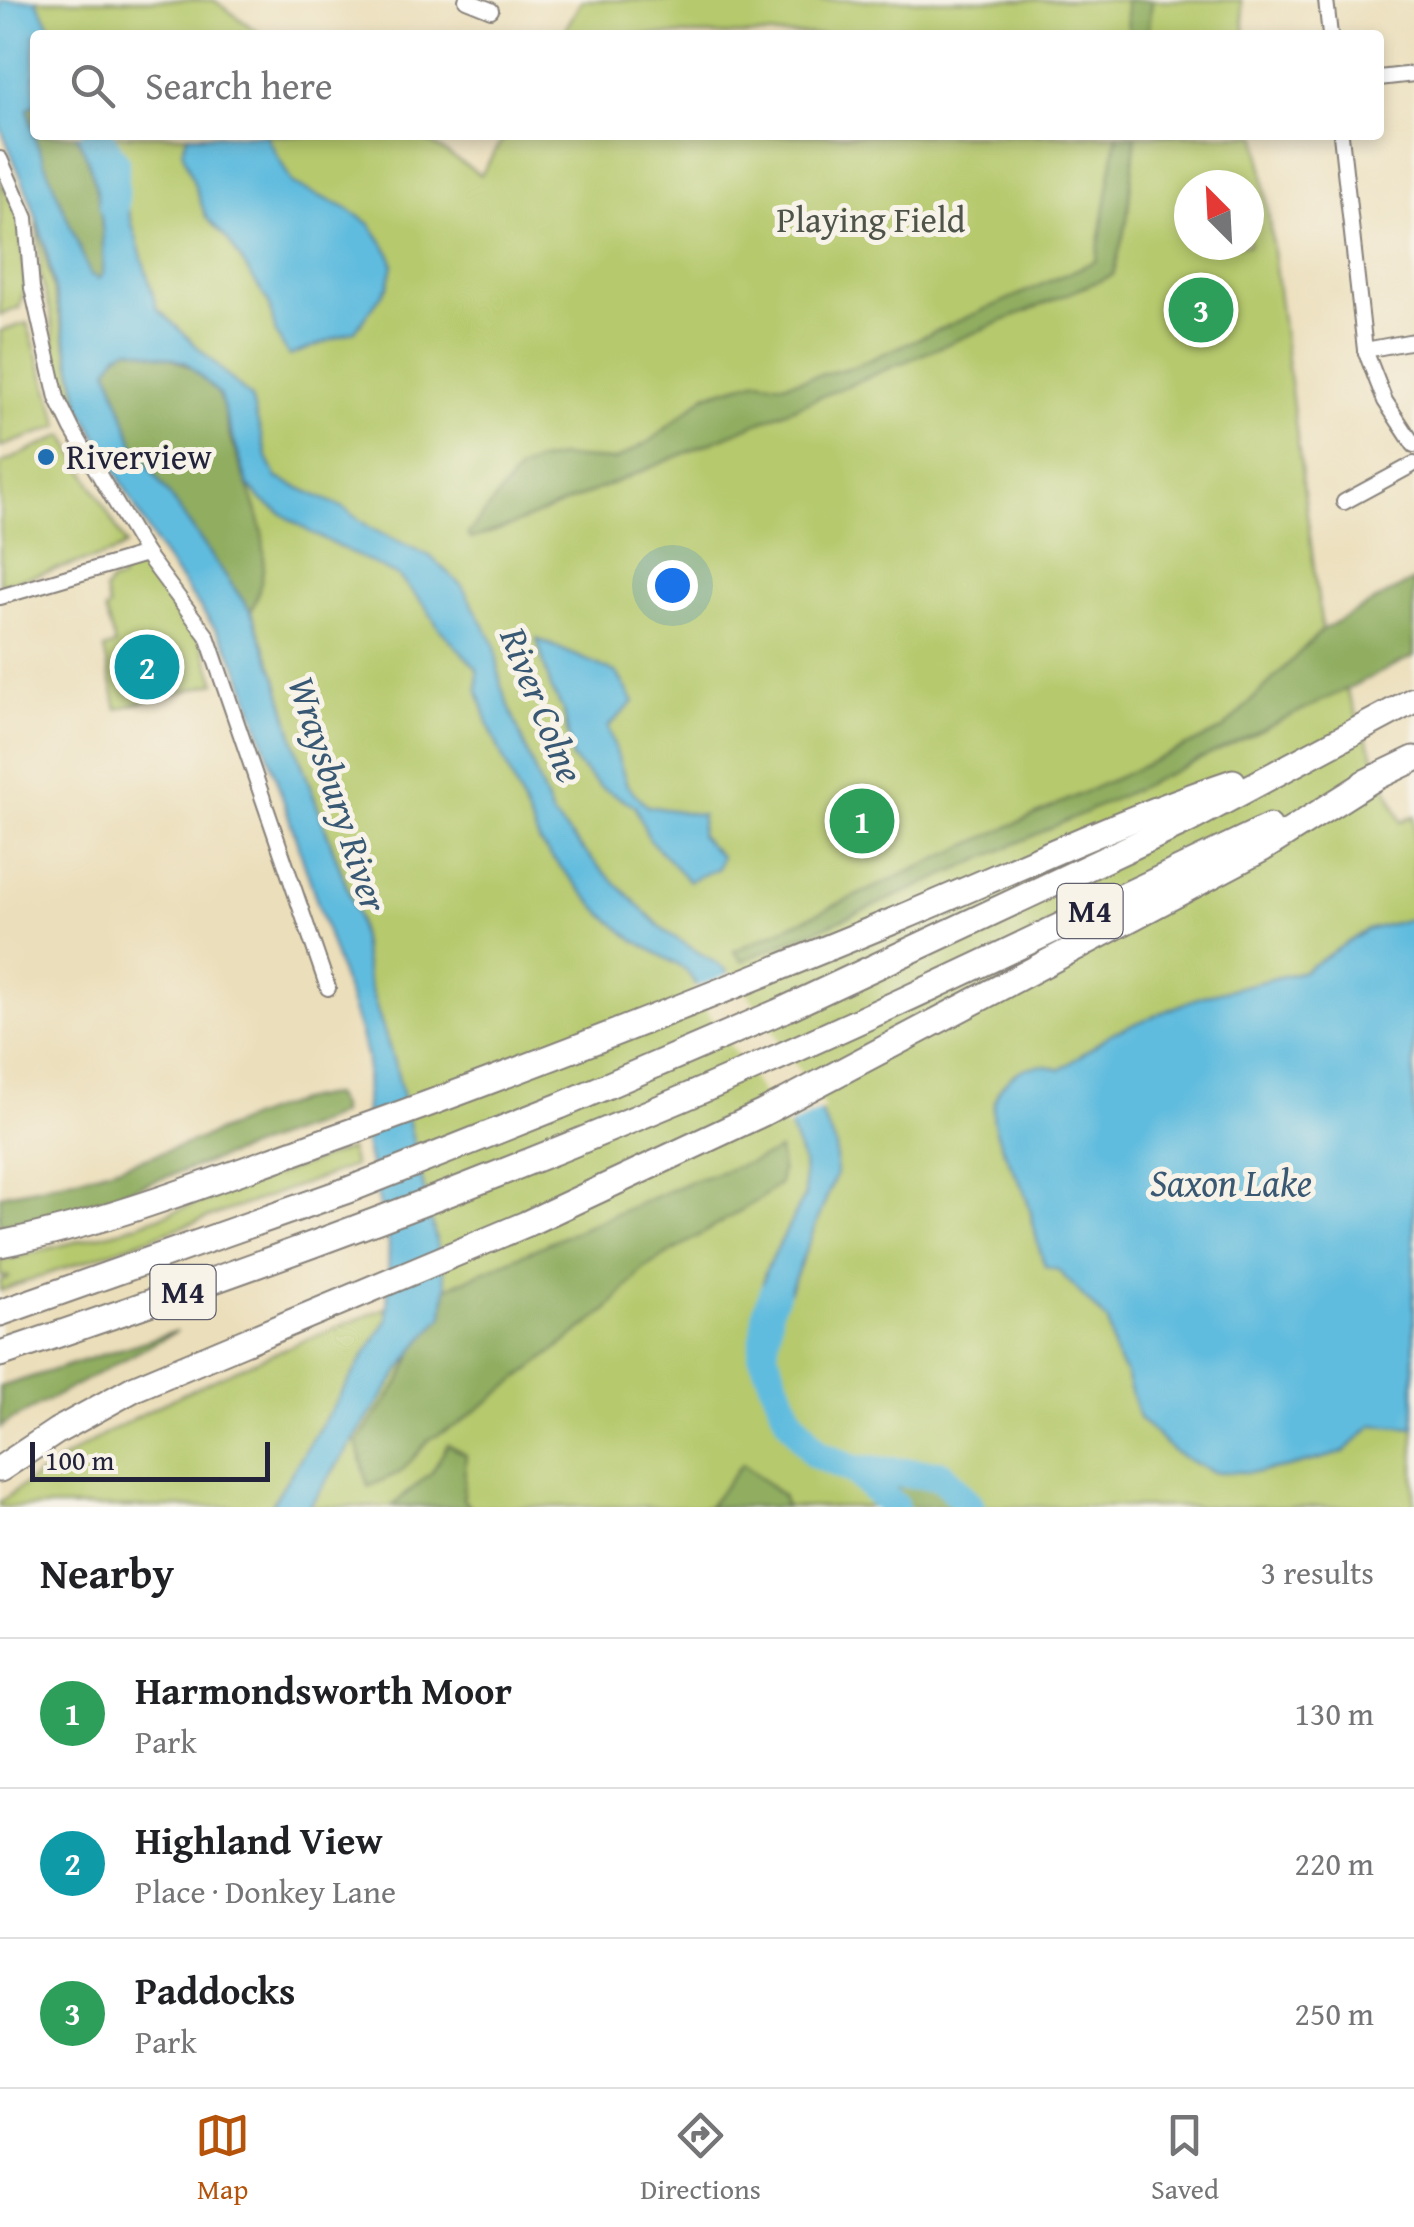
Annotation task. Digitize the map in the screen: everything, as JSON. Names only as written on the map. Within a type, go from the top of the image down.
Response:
[{"type":"highway","name":"M4","points":[[0,1313],[424,1161],[784,1010],[1189,820],[1414,700]]},
{"type":"highway","name":"M4","points":[[0,1354],[434,1201],[741,1074],[1414,759]]},
{"type":"highway","points":[[0,1244],[118,1213],[418,1108],[757,976],[1022,868],[1156,808],[1299,760]]},
{"type":"highway","points":[[0,1469],[134,1388],[444,1260],[763,1113],[1262,849],[1376,777]]},
{"type":"street","points":[[466,0],[490,10]]},
{"type":"street","points":[[1326,0],[1329,30]]},
{"type":"street","points":[[1384,77],[1414,74]]},
{"type":"street","points":[[1343,140],[1365,350],[1385,400],[1414,445]]},
{"type":"street","points":[[0,158],[26,218],[32,288],[58,398],[72,429],[146,554],[207,636],[328,988]]},
{"type":"street","points":[[1365,350],[1414,341]]},
{"type":"street","points":[[1344,502],[1414,464]]},
{"type":"street","points":[[0,596],[146,554]]},
{"type":"green space","points":[[36,0],[214,0],[255,30],[52,30]]},
{"type":"green space","points":[[582,0],[1241,0],[1244,30],[565,30]]},
{"type":"green space","points":[[1125,0],[1152,0],[1149,30],[1128,30]]},
{"type":"green space","points":[[35,140],[78,140],[91,168],[99,202],[103,274],[98,279],[90,275]]},
{"type":"green space","name":"Playing Field","points":[[100,140],[426,140],[481,175],[502,140],[1259,140],[1263,170],[1174,170],[1174,260],[1264,260],[1264,181],[1322,630],[1401,822],[1414,816],[1414,1507],[0,1507],[0,1502],[52,1466],[160,1405],[216,1378],[446,1284],[397,1072],[367,978],[358,917],[251,612],[185,515],[132,224],[115,162]]},
{"type":"green space","points":[[1116,140],[1135,140],[1127,221],[1113,275],[510,526],[471,539],[468,534],[518,471],[535,462],[560,457],[615,460],[652,440],[706,395],[758,380],[783,384],[853,367],[1096,261]]},
{"type":"green space","points":[[0,178],[20,221],[25,286],[19,308],[0,315]]},
{"type":"green space","points":[[36,215],[81,408],[69,398],[57,365],[51,313],[41,278]]},
{"type":"green space","points":[[27,323],[60,426],[0,447],[0,331]]},
{"type":"green space","points":[[130,347],[188,366],[220,396],[264,545],[260,588],[251,612],[134,445],[108,369],[118,354]]},
{"type":"green space","points":[[64,435],[126,545],[113,553],[0,585],[0,464]]},
{"type":"green space","points":[[143,564],[200,639],[216,683],[117,709],[104,649],[115,645],[105,610],[109,608],[105,591],[111,582],[122,579],[120,571]]},
{"type":"green space","points":[[1414,580],[1414,656],[1164,776],[912,889],[742,961],[734,951],[1222,730],[1322,630]]},
{"type":"green space","points":[[333,1095],[340,1114],[318,1124],[54,1216],[0,1225],[0,1195],[117,1167],[278,1108]]},
{"type":"green space","points":[[349,1149],[354,1166],[0,1291],[0,1281],[10,1277],[0,1276],[0,1261],[122,1230]]},
{"type":"green space","points":[[779,1150],[779,1184],[643,1269],[606,1311],[459,1424],[430,1439],[401,1472],[368,1487],[357,1443],[402,1378],[415,1348],[443,1316],[446,1288],[689,1182]]},
{"type":"green space","points":[[177,1331],[6,1423],[0,1428],[0,1387]]},
{"type":"green space","points":[[448,1444],[466,1455],[463,1499],[470,1507],[391,1507],[432,1472]]},
{"type":"green space","points":[[742,1464],[782,1495],[786,1507],[708,1507]]},
{"type":"green space","points":[[911,1483],[938,1488],[959,1507],[909,1507],[896,1489]]},
{"type":"water","points":[[0,0],[36,0],[52,30],[30,30],[30,140],[35,140],[90,274],[98,279],[103,274],[102,220],[96,185],[78,140],[100,140],[114,163],[157,308],[251,398],[277,478],[342,507],[372,529],[430,556],[462,586],[495,645],[501,686],[552,815],[666,932],[725,969],[818,1106],[836,1146],[836,1174],[790,1290],[765,1332],[757,1311],[765,1272],[805,1195],[803,1162],[788,1121],[686,970],[634,940],[602,913],[541,845],[489,726],[478,692],[477,669],[439,628],[426,607],[398,576],[308,531],[263,501],[248,485],[219,394],[185,362],[130,348],[118,354],[108,369],[134,445],[251,612],[357,915],[367,978],[397,1072],[446,1284],[443,1316],[415,1348],[309,1507],[270,1507],[387,1320],[389,1245],[365,1143],[367,1059],[242,676],[226,644],[159,550],[81,408],[45,245],[0,126]]},
{"type":"water","points":[[186,140],[269,140],[293,184],[346,208],[370,224],[391,255],[393,265],[388,286],[355,331],[289,356],[276,334],[269,303],[228,240],[206,217],[182,150]]},
{"type":"water","points":[[537,639],[617,673],[634,702],[608,727],[627,785],[647,806],[702,815],[700,835],[721,857],[718,868],[689,881],[649,839],[635,806],[599,786],[572,759],[564,712],[551,688]]},
{"type":"water","name":"Saxon Lake","points":[[1414,918],[1414,1428],[1373,1425],[1343,1453],[1260,1472],[1213,1472],[1174,1452],[1139,1418],[1126,1375],[1114,1352],[1108,1322],[1058,1270],[1045,1266],[1027,1199],[998,1135],[994,1102],[1001,1087],[1021,1070],[1038,1066],[1060,1070],[1112,1033],[1200,997],[1303,971],[1367,930]]},
{"type":"pier","points":[[733,972],[825,1109],[786,1128],[692,989]]},
{"type":"waterway","name":"River Colne","points":[[100,140],[114,162],[114,206]]},
{"type":"waterway","name":"River Colne","points":[[774,1293],[768,1308],[763,1354],[789,1418],[816,1454],[854,1470],[894,1507]]},
{"type":"waterway","points":[[854,1470],[941,1475],[970,1507]]},
{"type":"place","name":"Paddocks","points":[[1201,310]]},
{"type":"place","name":"Riverview","points":[[46,457]]},
{"type":"place","name":"Highland View","points":[[147,667]]},
{"type":"place","name":"Harmondsworth Moor","points":[[862,821]]},
{"type":"water label","name":"Wraysbury River","points":[[338,794]]}]
